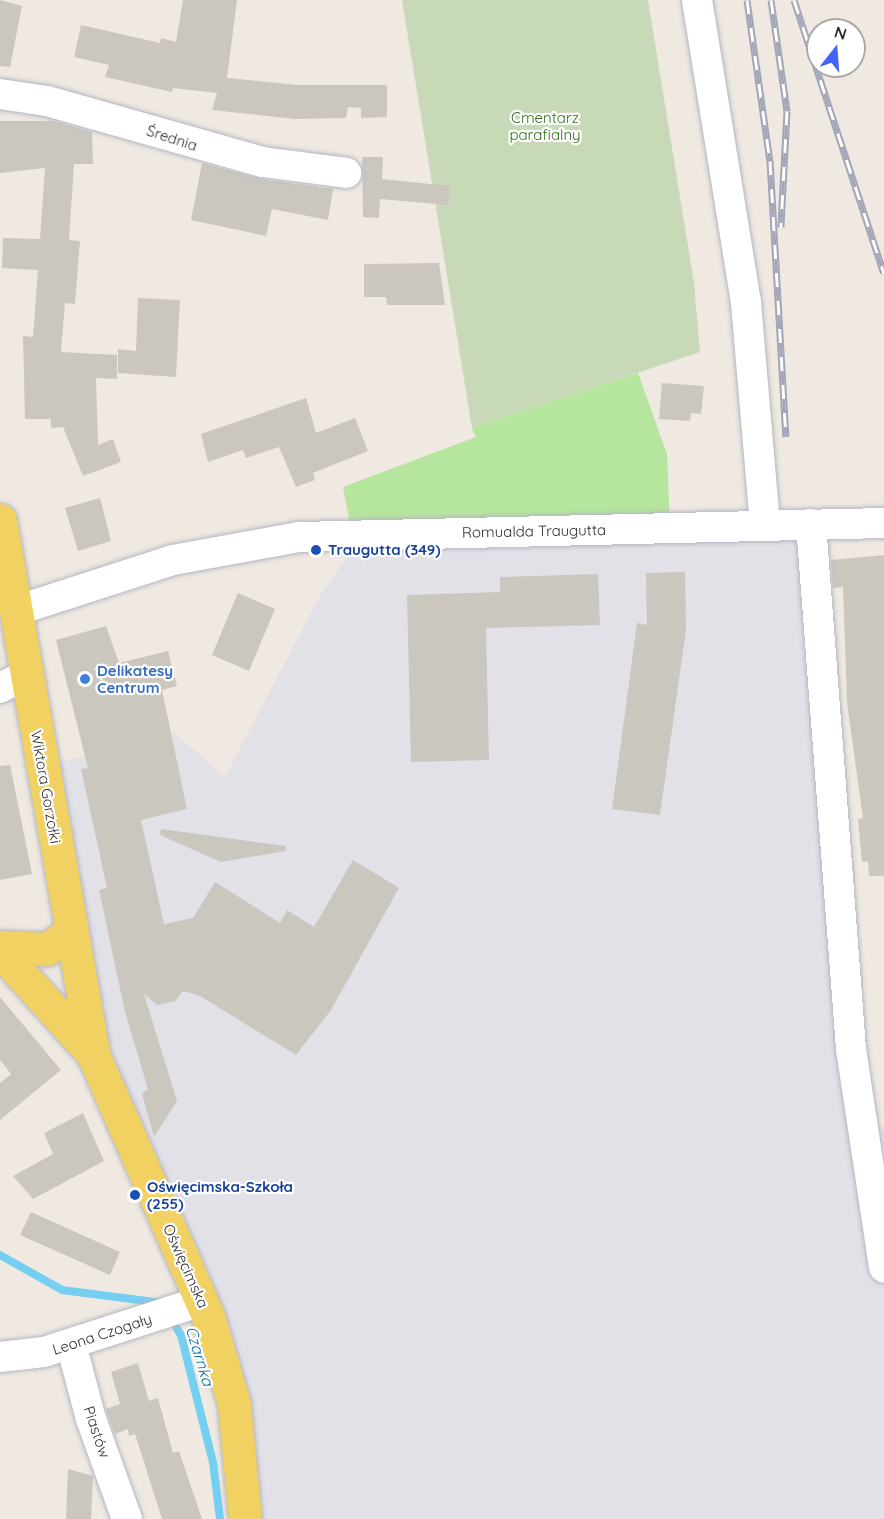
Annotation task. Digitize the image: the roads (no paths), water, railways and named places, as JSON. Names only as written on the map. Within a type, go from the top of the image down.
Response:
[{"type":"main road","name":"Wiktora Gorzołki","points":[[0,520],[15,611],[13,682],[71,932],[93,1054]]},
{"type":"main road","points":[[0,949],[47,949],[71,932]]},
{"type":"main road","name":"Oświęcimska","points":[[0,949],[93,1054],[202,1301],[234,1404],[245,1519]]},
{"type":"street","points":[[697,0],[746,303],[765,525]]},
{"type":"street","name":"Średnia","points":[[0,94],[47,100],[263,162],[346,173]]},
{"type":"street","name":"Romualda Traugutta","points":[[15,611],[173,560],[299,537],[884,523]]},
{"type":"street","points":[[812,524],[852,1049],[884,1268]]},
{"type":"street","name":"Leona Czogały","points":[[0,1357],[71,1344],[202,1301]]},
{"type":"street","name":"Piastów","points":[[71,1344],[91,1419],[127,1519]]},
{"type":"waterway","name":"Czarnka","points":[[0,1255],[62,1290],[162,1303]]},
{"type":"waterway","name":"Czarnka","points":[[170,1317],[181,1335],[213,1462],[220,1519]]},
{"type":"railway","points":[[747,0],[770,161],[786,437]]},
{"type":"railway","points":[[771,0],[787,111],[781,227]]},
{"type":"railway","points":[[794,0],[884,273]]},
{"type":"place","name":"Traugutta (349)","points":[[316,550]]},
{"type":"place","name":"Delikatesy Centrum","points":[[85,679]]},
{"type":"place","name":"Oświęcimska-Szkoła (255)","points":[[135,1195]]},
{"type":"park label","name":"Cmentarz parafialny","points":[[545,126]]}]
